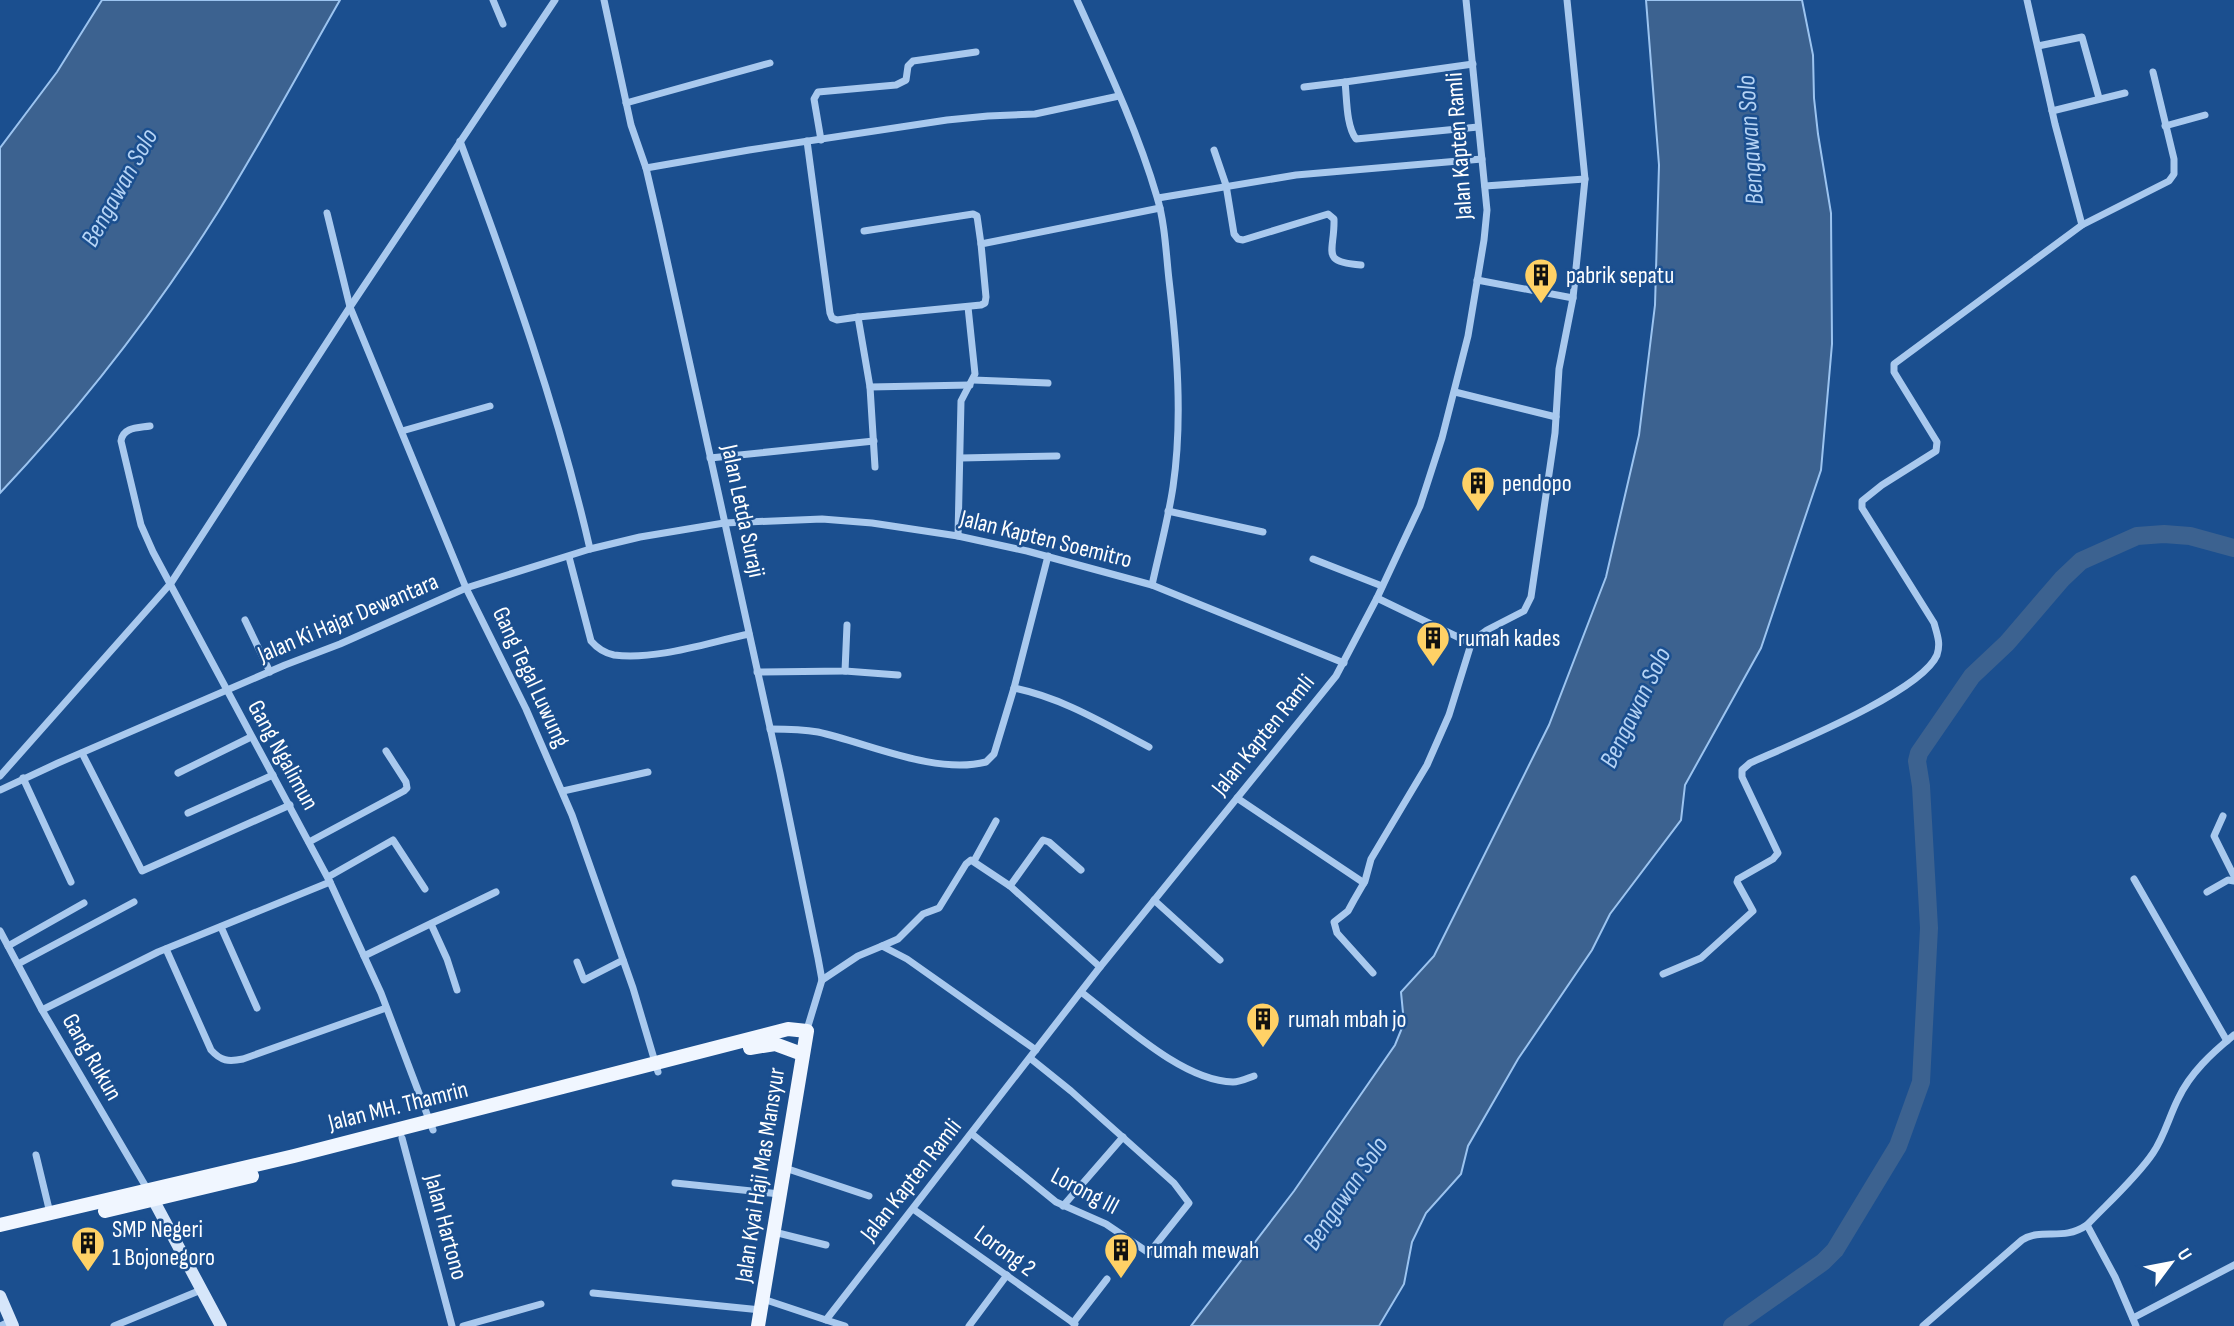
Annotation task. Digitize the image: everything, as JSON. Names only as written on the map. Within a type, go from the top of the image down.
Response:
[{"type":"main road","name":"Jalan MH. Thamrin","points":[[0,1234],[431,1126],[657,1067],[779,1031],[807,1029]]},
{"type":"main road","name":"Jalan Kyai Haji Mas Mansyur","points":[[758,1326],[807,1029]]},
{"type":"main road","points":[[779,1031],[784,1046]]},
{"type":"main road","name":"Jalan MH. Thamrin","points":[[657,1067],[775,1044],[802,1054]]},
{"type":"main road","name":"Jalan MH. Thamrin","points":[[0,1225],[51,1213],[151,1196],[402,1138],[431,1126]]},
{"type":"main road","points":[[151,1196],[221,1326]]},
{"type":"main road","points":[[0,1296],[8,1324]]},
{"type":"street","points":[[493,0],[503,24]]},
{"type":"street","points":[[0,776],[171,583],[350,307],[555,0]]},
{"type":"street","name":"Jalan Letda Suraji","points":[[604,0],[626,103],[646,168],[818,958],[821,976],[807,1029]]},
{"type":"street","points":[[1077,0],[1119,96],[1160,208],[1174,329],[1177,378],[1176,460],[1152,585]]},
{"type":"street","name":"Jalan Kapten Ramli","points":[[827,1320],[1100,967],[1344,663],[1377,598],[1420,506],[1455,392],[1477,280],[1487,210],[1466,0]]},
{"type":"street","points":[[1373,973],[1337,933],[1334,922],[1348,911],[1364,883],[1371,859],[1415,786],[1443,730],[1472,641],[1487,629],[1524,611],[1531,597],[1544,519],[1559,369],[1573,298],[1585,179],[1567,0]]},
{"type":"street","points":[[2027,0],[2082,225]]},
{"type":"street","points":[[2038,46],[2082,37],[2086,43],[2099,98]]},
{"type":"street","points":[[821,140],[814,99],[818,92],[896,85],[906,79],[908,66],[913,61],[976,52]]},
{"type":"street","points":[[626,103],[770,63]]},
{"type":"street","points":[[1304,87],[1472,64]]},
{"type":"street","points":[[1663,974],[1701,958],[1753,911],[1737,882],[1738,879],[1773,859],[1778,853],[1742,777],[1742,769],[1850,718],[1887,697],[1928,668],[1937,654],[1940,641],[1934,623],[1862,508],[1862,501],[1867,496],[1936,451],[1937,447],[1937,442],[1894,372],[1894,364],[2082,225],[2172,178],[2174,159],[2152,72]]},
{"type":"street","points":[[1345,82],[1348,112],[1355,139],[1478,127]]},
{"type":"street","points":[[2052,111],[2125,93]]},
{"type":"street","points":[[646,168],[947,120],[1035,114],[1119,96]]},
{"type":"street","points":[[2165,126],[2205,116]]},
{"type":"street","points":[[460,141],[523,317],[573,478],[590,549]]},
{"type":"street","points":[[807,141],[832,317],[837,320],[968,307],[981,305],[986,300],[977,216],[973,214],[864,231]]},
{"type":"street","points":[[1213,150],[1226,185],[1234,234],[1238,239],[1243,240],[1328,214],[1334,219],[1332,251],[1335,260],[1340,264],[1361,265]]},
{"type":"street","points":[[1158,198],[1296,175],[1482,159]]},
{"type":"street","points":[[1485,186],[1585,179]]},
{"type":"street","points":[[981,244],[1160,208]]},
{"type":"street","name":"Gang Tegal Luwung","points":[[327,213],[350,307],[466,588],[526,709],[563,792],[623,960],[657,1067]]},
{"type":"street","points":[[1477,280],[1573,298]]},
{"type":"street","points":[[958,536],[961,401],[975,374],[968,307]]},
{"type":"street","points":[[858,317],[870,387],[875,467]]},
{"type":"street","points":[[870,387],[972,382],[1048,383]]},
{"type":"street","points":[[1455,392],[1556,417]]},
{"type":"street","points":[[402,432],[490,406]]},
{"type":"street","name":"Gang Ngalimun","points":[[150,426],[127,430],[122,434],[121,441],[141,525],[226,691],[329,880],[386,1008],[431,1126]]},
{"type":"street","points":[[710,458],[874,441]]},
{"type":"street","points":[[961,458],[1056,456]]},
{"type":"street","points":[[1168,511],[1263,532]]},
{"type":"street","name":"Jalan Kapten Soemitro","points":[[724,523],[822,519],[872,523],[958,536],[1048,556],[1152,585],[1344,663]]},
{"type":"street","name":"Jalan Ki Hajar Dewantara","points":[[0,790],[466,588],[590,549],[640,537],[724,523]]},
{"type":"street","points":[[769,729],[796,729],[819,733],[860,745],[954,765],[980,764],[990,759],[994,754],[1014,688],[1048,556]]},
{"type":"street","points":[[569,557],[591,641],[599,649],[612,655],[652,654],[749,634]]},
{"type":"street","points":[[1313,559],[1382,586]]},
{"type":"street","points":[[1377,598],[1458,638],[1472,641]]},
{"type":"street","points":[[245,620],[270,672]]},
{"type":"street","points":[[845,671],[848,625]]},
{"type":"street","points":[[757,672],[845,671],[898,675]]},
{"type":"street","points":[[1014,688],[1035,692],[1060,702],[1149,747]]},
{"type":"street","points":[[178,774],[251,737]]},
{"type":"street","points":[[309,842],[407,788],[386,751]]},
{"type":"street","points":[[82,753],[142,871],[290,805]]},
{"type":"street","points":[[563,792],[648,772]]},
{"type":"street","points":[[188,813],[273,775]]},
{"type":"street","points":[[23,778],[71,882]]},
{"type":"street","points":[[1237,798],[1364,883]]},
{"type":"street","points":[[2207,891],[2234,878],[2214,836],[2223,816]]},
{"type":"street","points":[[821,976],[898,939],[923,914],[939,908],[966,864],[974,861],[996,821]]},
{"type":"street","points":[[42,1010],[166,949],[329,880],[393,840],[425,889]]},
{"type":"street","points":[[1010,886],[1042,840],[1049,842],[1081,870]]},
{"type":"street","points":[[974,861],[1010,886],[1100,967]]},
{"type":"street","points":[[2134,879],[2227,1041]]},
{"type":"street","points":[[364,956],[496,892]]},
{"type":"street","points":[[1154,900],[1220,960]]},
{"type":"street","points":[[18,964],[134,902]]},
{"type":"street","points":[[8,946],[84,903]]},
{"type":"street","points":[[431,924],[457,990]]},
{"type":"street","points":[[220,927],[257,1008]]},
{"type":"street","name":"Gang Rukun","points":[[0,931],[42,1010],[151,1196]]},
{"type":"street","points":[[882,946],[907,959],[1036,1050]]},
{"type":"street","points":[[166,949],[211,1050],[220,1059],[231,1062],[386,1008]]},
{"type":"street","points":[[577,962],[584,979],[623,960]]},
{"type":"street","points":[[1081,992],[1178,1066],[1212,1079],[1235,1083],[1254,1076]]},
{"type":"street","points":[[1923,1326],[2022,1240],[2035,1235],[2064,1236],[2087,1225],[2146,1163],[2160,1140],[2184,1087],[2203,1064],[2234,1035]]},
{"type":"street","points":[[1030,1058],[1122,1137],[1063,1206]]},
{"type":"street","name":"Lorong III","points":[[972,1134],[1035,1188],[1063,1206],[1106,1224],[1149,1253],[1189,1203],[1174,1183],[1122,1137]]},
{"type":"street","name":"Jalan Hartono","points":[[402,1138],[452,1326]]},
{"type":"street","points":[[37,1156],[51,1213]]},
{"type":"street","points":[[784,1167],[869,1196]]},
{"type":"street","points":[[675,1183],[780,1194]]},
{"type":"street","name":"Lorong 2","points":[[913,1209],[1074,1323],[1107,1279]]},
{"type":"street","points":[[2087,1225],[2134,1322],[2234,1265]]},
{"type":"street","points":[[774,1232],[826,1245]]},
{"type":"street","points":[[969,1326],[1007,1275]]},
{"type":"street","points":[[114,1326],[201,1290]]},
{"type":"street","points":[[593,1293],[762,1305],[845,1326]]},
{"type":"street","points":[[463,1326],[541,1304]]},
{"type":"water","name":"Bengawan Solo","points":[[102,0],[340,0],[234,186],[169,286],[88,393],[0,493],[0,148],[57,72]]},
{"type":"water","name":"Bengawan Solo","points":[[1646,0],[1802,0],[1813,55],[1818,134],[1831,213],[1832,344],[1821,470],[1761,648],[1685,785],[1681,820],[1610,914],[1592,950],[1518,1059],[1468,1146],[1461,1174],[1426,1213],[1412,1242],[1404,1284],[1379,1326],[1191,1326],[1294,1191],[1395,1045],[1404,1023],[1401,992],[1434,956],[1549,725],[1606,577],[1639,435],[1655,305],[1659,165]]},
{"type":"waterway","points":[[1732,1326],[1823,1262],[1835,1250],[1898,1146],[1921,1082],[1929,928],[1921,786],[1917,761],[1919,753],[1972,676],[2007,643],[2081,561],[2137,536],[2190,536],[2234,548]]},
{"type":"place","name":"pabrik sepatu","points":[[1541,305]]},
{"type":"place","name":"pendopo","points":[[1478,513]]},
{"type":"place","name":"rumah kades","points":[[1433,668]]},
{"type":"place","name":"rumah mbah jo","points":[[1263,1049]]},
{"type":"place","name":"SMP Negeri 1 Bojonegoro","points":[[88,1273]]},
{"type":"place","name":"rumah mewah","points":[[1121,1280]]}]
